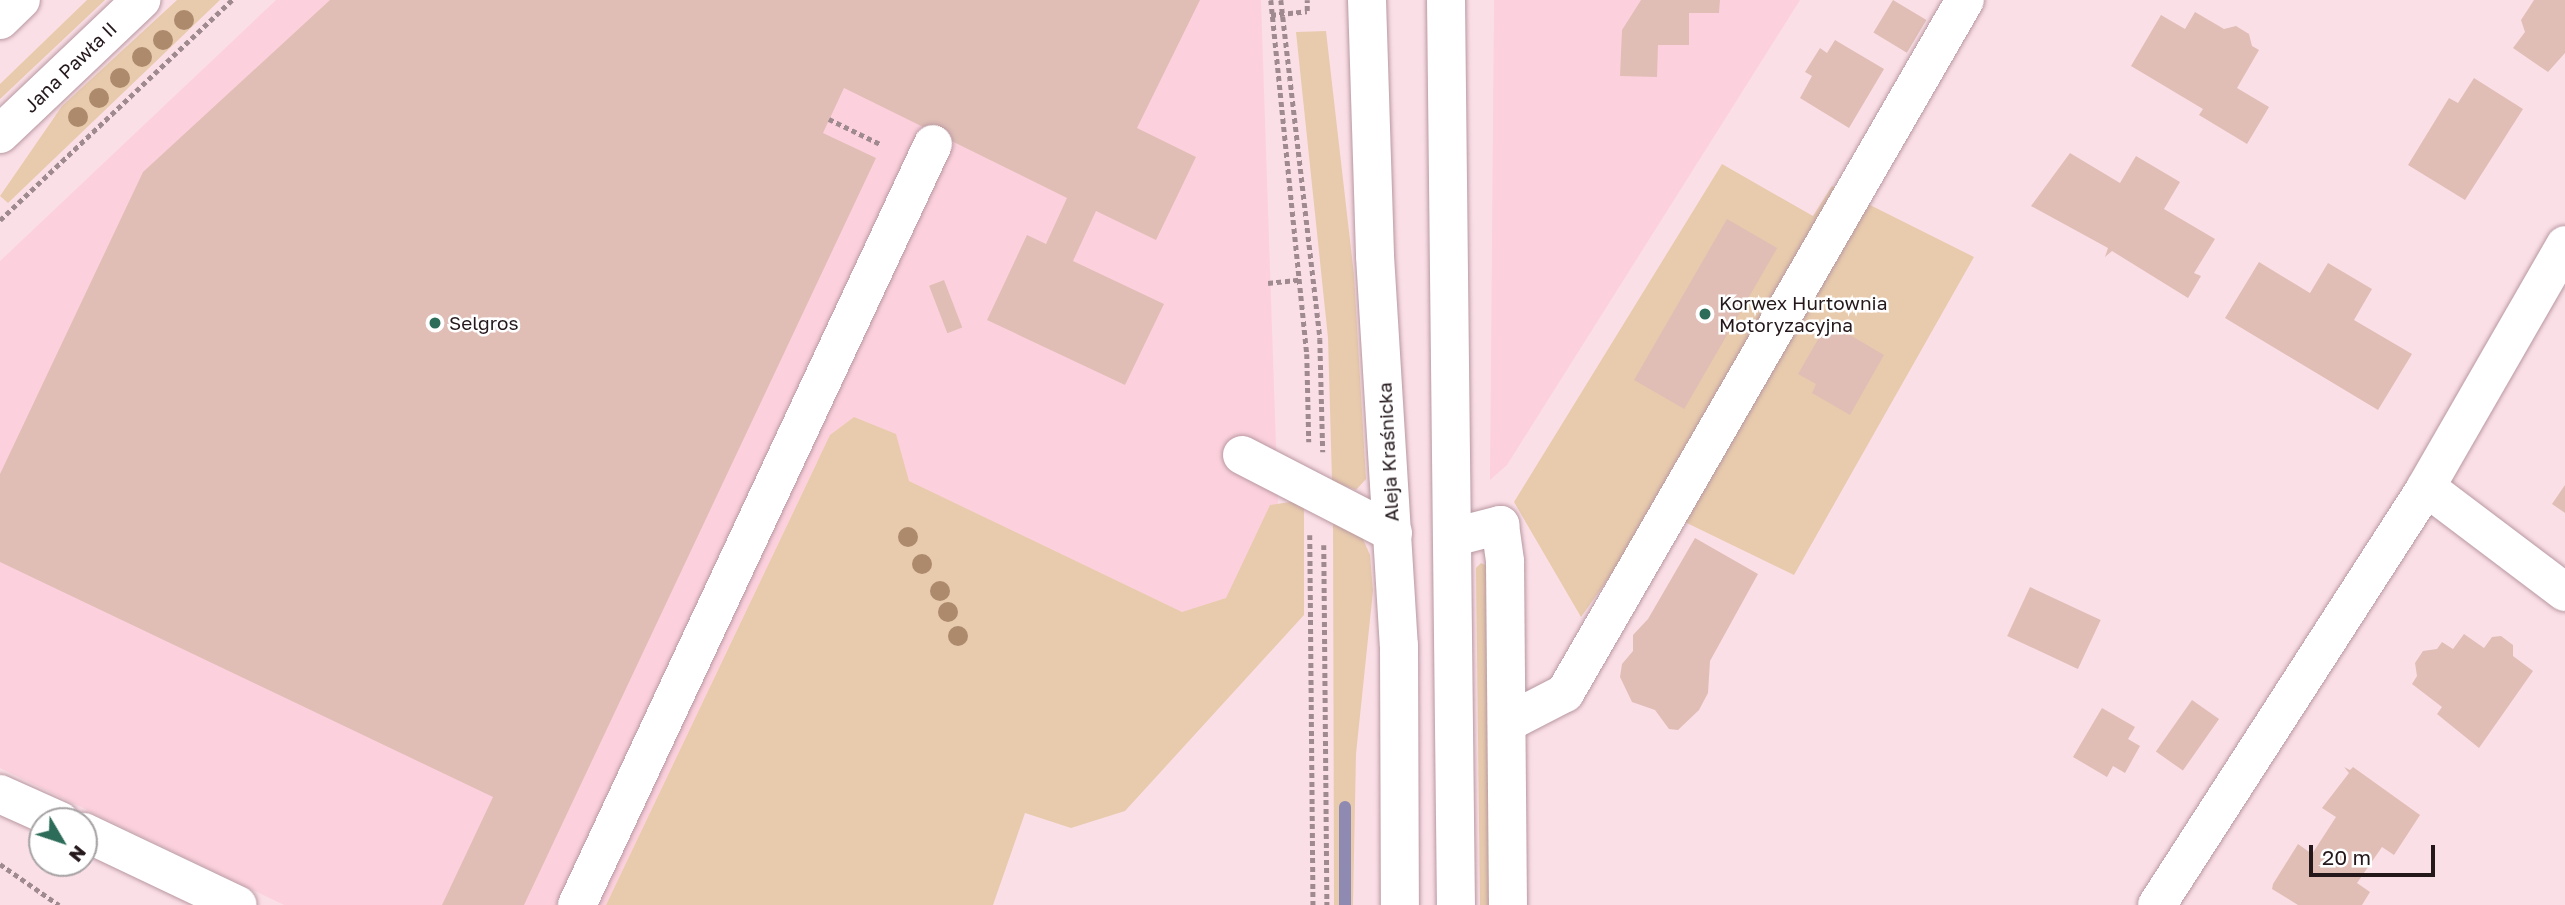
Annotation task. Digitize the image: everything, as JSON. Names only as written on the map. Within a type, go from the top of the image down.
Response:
[{"type":"main road","points":[[0,20],[21,0]]},
{"type":"main road","name":"Jana Pawła II","points":[[0,134],[141,0]]},
{"type":"main road","name":"Aleja Kraśnicka","points":[[1367,0],[1375,256],[1399,645],[1400,905]]},
{"type":"main road","points":[[1446,0],[1457,905]]},
{"type":"main road","points":[[1507,723],[1565,693],[1965,0]]},
{"type":"main road","points":[[578,905],[933,144]]},
{"type":"main road","points":[[2157,905],[2426,487],[2565,245]]},
{"type":"main road","points":[[1242,455],[1393,533]]},
{"type":"main road","points":[[2426,487],[2565,592]]},
{"type":"main road","points":[[1454,537],[1500,525],[1505,562],[1508,905]]},
{"type":"main road","points":[[0,794],[29,807]]},
{"type":"main road","points":[[98,838],[215,892]]},
{"type":"path","points":[[0,220],[232,0]]},
{"type":"path","points":[[1281,0],[1320,339],[1327,905]]},
{"type":"path","points":[[1271,15],[1307,11],[1307,0]]},
{"type":"path","points":[[829,119],[880,144]]},
{"type":"path","points":[[1268,283],[1299,280]]},
{"type":"path","points":[[0,864],[59,905]]},
{"type":"shaded area","points":[[87,0],[105,0],[0,99],[0,84]]},
{"type":"shaded area","points":[[177,0],[220,0],[8,203],[0,196],[62,106]]},
{"type":"shaded area","points":[[276,0],[1261,0],[1282,625],[1119,800],[817,462],[606,905],[284,905],[98,815],[98,807],[81,807],[0,768],[0,261]]},
{"type":"shaded area","points":[[1494,0],[1800,0],[1507,465],[1490,480]]},
{"type":"shaded area","points":[[1326,31],[1354,275],[1366,479],[1356,490],[1332,481],[1328,338],[1296,32]]},
{"type":"shaded area","points":[[1722,164],[1813,216],[1832,186],[1974,257],[1794,575],[1658,509],[1581,617],[1514,502]]},
{"type":"shaded area","points":[[854,417],[896,434],[909,481],[1182,612],[1226,598],[1270,505],[1297,501],[1304,506],[1304,615],[1125,811],[1071,828],[1025,813],[993,905],[606,905],[830,435]]},
{"type":"shaded area","points":[[1333,517],[1362,537],[1370,555],[1373,591],[1356,754],[1353,905],[1334,905]]},
{"type":"shaded area","points":[[1481,563],[1487,566],[1494,905],[1480,905],[1476,568]]},
{"type":"building","name":"Selgros","points":[[330,0],[1200,0],[1137,128],[1196,157],[1156,240],[1096,211],[1073,261],[1164,304],[1125,385],[987,320],[1027,235],[1046,244],[1067,198],[844,88],[823,133],[876,158],[524,905],[442,905],[493,797],[0,562],[0,474],[143,172]]},
{"type":"building","points":[[1641,0],[1720,0],[1719,13],[1689,13],[1689,45],[1658,45],[1657,77],[1620,76],[1622,30]]},
{"type":"building","points":[[1893,0],[1926,20],[1907,53],[1873,33]]},
{"type":"building","points":[[2534,0],[2565,0],[2565,53],[2548,72],[2513,48],[2525,32],[2521,20]]},
{"type":"building","points":[[2195,12],[2224,29],[2236,26],[2249,34],[2252,46],[2259,50],[2237,88],[2269,107],[2247,144],[2199,115],[2203,109],[2131,66],[2161,15],[2185,29]]},
{"type":"building","points":[[1835,40],[1884,69],[1849,128],[1800,98],[1812,76],[1805,72],[1820,48],[1827,53]]},
{"type":"building","points":[[2474,78],[2523,109],[2465,200],[2408,165],[2449,98],[2458,103]]},
{"type":"building","points":[[2070,153],[2120,183],[2136,156],[2180,182],[2164,209],[2215,239],[2194,273],[2201,276],[2188,298],[2112,251],[2105,257],[2108,248],[2031,206]]},
{"type":"building","name":"Korwex Hurtownia Motoryzacyjna","points":[[1727,219],[1777,248],[1684,409],[1634,380]]},
{"type":"building","points":[[2259,262],[2310,293],[2328,263],[2372,289],[2354,320],[2412,354],[2378,410],[2225,318]]},
{"type":"building","points":[[944,280],[962,328],[947,333],[929,286]]},
{"type":"building","points":[[1828,322],[1884,355],[1850,415],[1812,393],[1816,384],[1798,374]]},
{"type":"building","points":[[2565,485],[2565,513],[2552,504]]},
{"type":"building","points":[[1695,538],[1758,574],[1710,661],[1708,693],[1699,710],[1678,730],[1669,729],[1655,710],[1632,702],[1620,677],[1622,664],[1633,651],[1633,635],[1648,619]]},
{"type":"building","points":[[2030,587],[2101,620],[2078,669],[2007,636]]},
{"type":"building","points":[[2464,634],[2484,648],[2492,637],[2501,636],[2513,645],[2513,656],[2533,671],[2479,748],[2437,714],[2442,707],[2412,684],[2417,676],[2415,663],[2423,651],[2437,649],[2442,642],[2453,649]]},
{"type":"building","points":[[2192,700],[2219,719],[2183,771],[2156,752]]},
{"type":"building","points":[[2102,708],[2135,727],[2128,739],[2140,746],[2125,773],[2113,766],[2107,777],[2073,757]]},
{"type":"building","points":[[2344,767],[2350,770],[2353,767],[2420,815],[2394,855],[2382,847],[2357,883],[2370,892],[2362,905],[2298,905],[2272,889],[2273,884],[2298,844],[2312,854],[2336,817],[2322,808],[2349,773]]},
{"type":"waterway","points":[[1345,807],[1345,905]]},
{"type":"place","name":"Korwex Hurtownia Motoryzacyjna","points":[[1705,314]]},
{"type":"place","name":"Selgros","points":[[435,323]]}]
